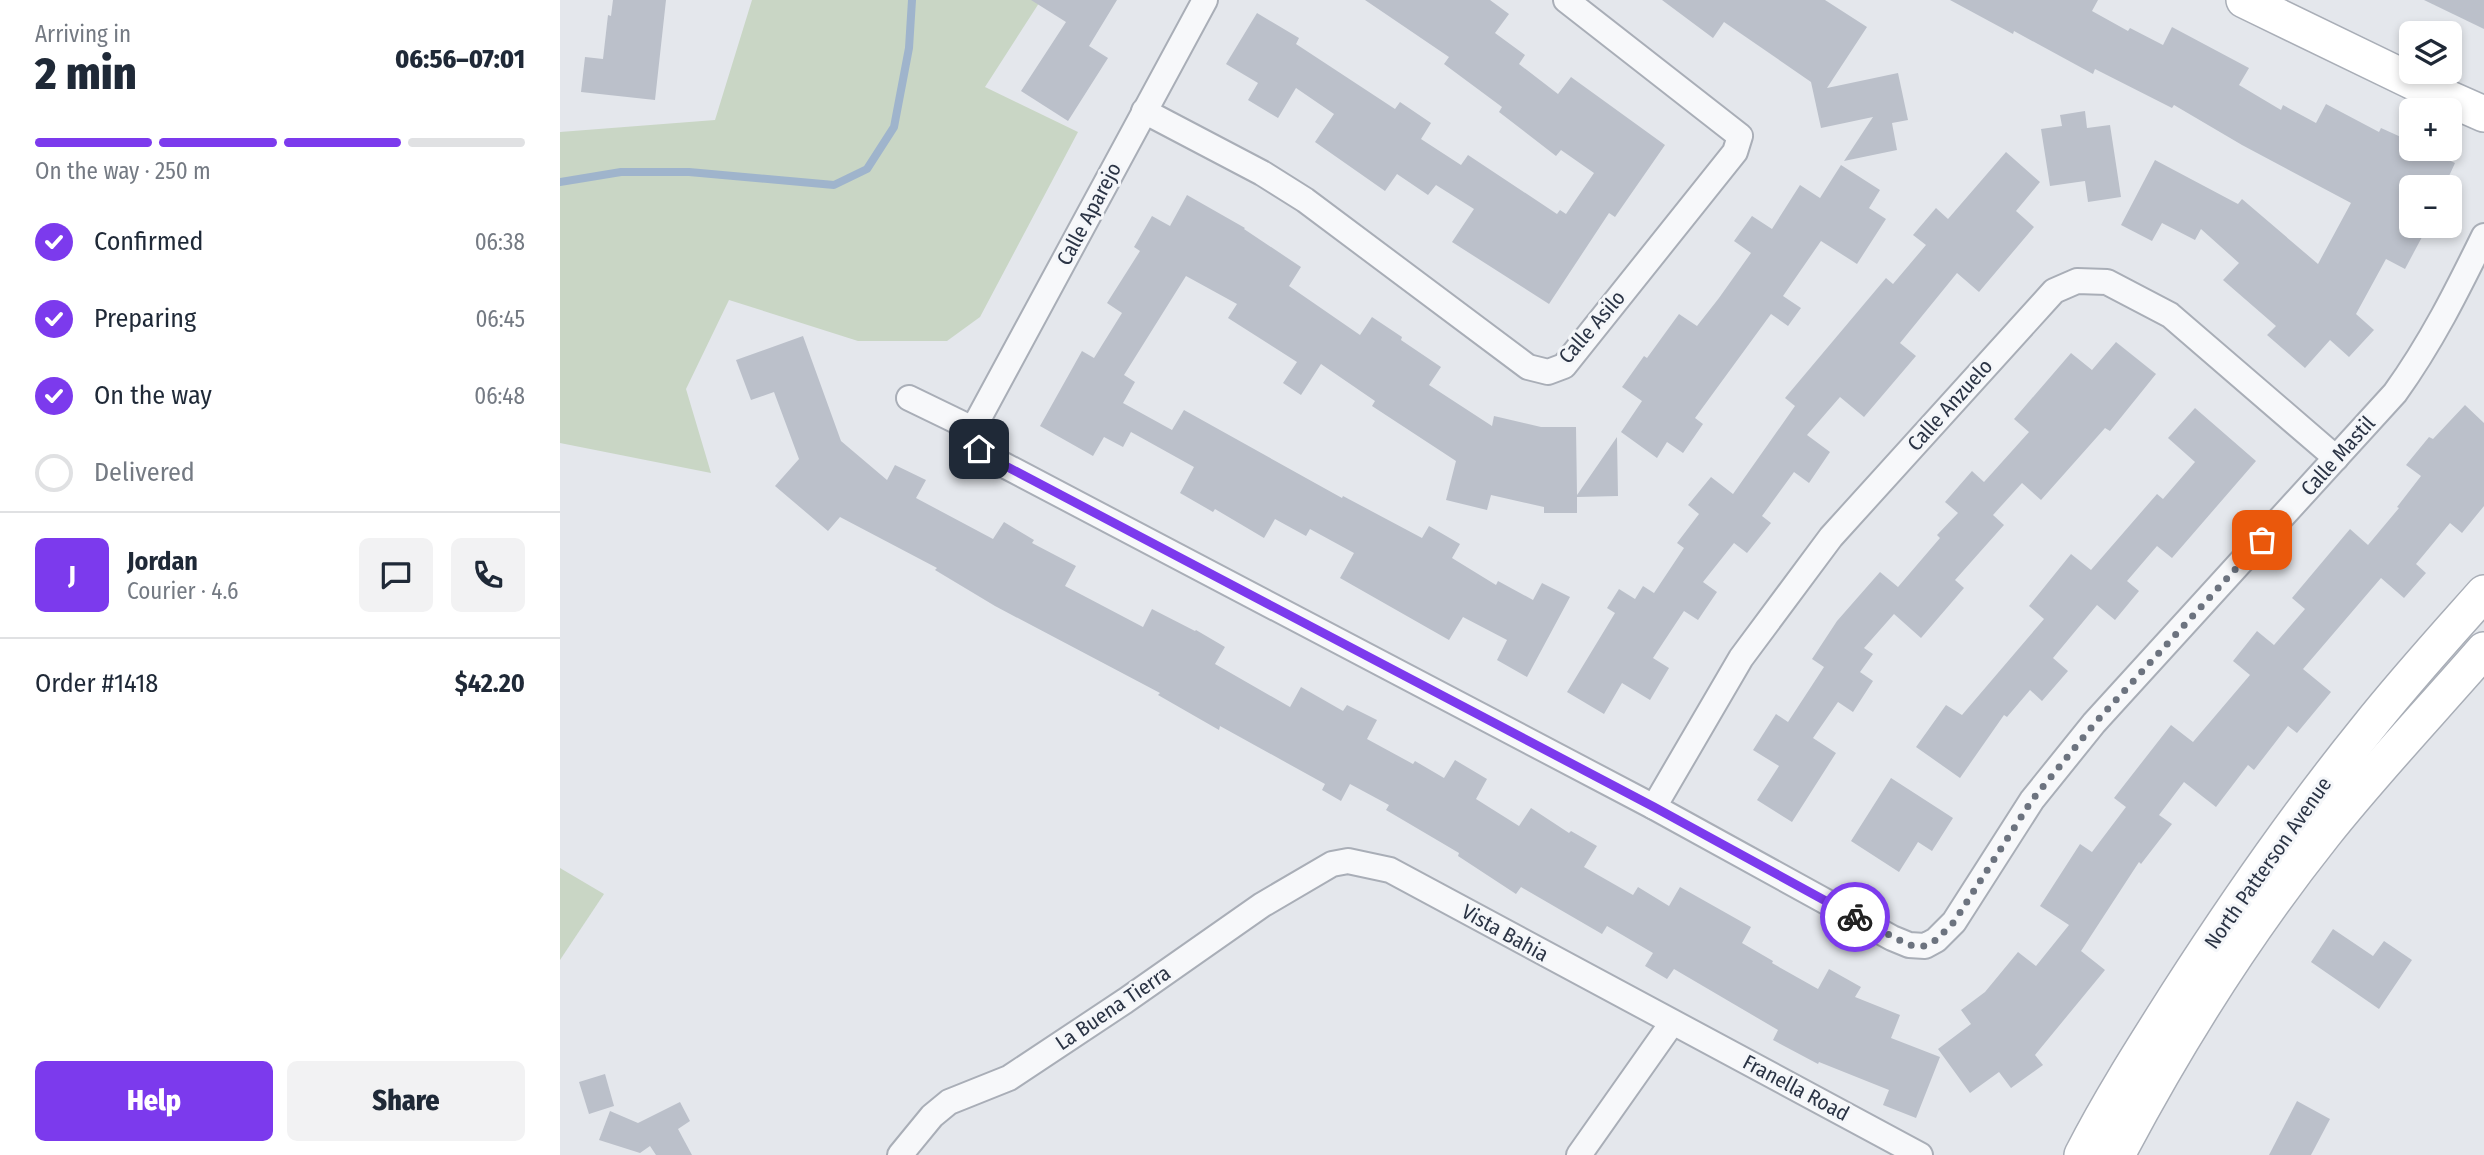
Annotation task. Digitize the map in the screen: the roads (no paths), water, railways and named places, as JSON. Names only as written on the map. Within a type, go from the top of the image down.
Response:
[{"type":"main road","points":[[2244,0],[2484,114]]},
{"type":"main road","name":"North Patterson Avenue","points":[[2082,1155],[2152,1035],[2275,850],[2367,728],[2484,593]]},
{"type":"main road","name":"North Patterson Avenue","points":[[2117,1155],[2180,1043],[2291,878],[2324,833],[2484,650]]},
{"type":"street","name":"Calle Aparejo","points":[[974,429],[1205,0]]},
{"type":"street","name":"Calle Asilo","points":[[1144,111],[1262,173],[1305,200],[1528,367],[1548,372],[1564,366],[1735,152],[1740,136],[1566,0]]},
{"type":"street","name":"Calle Mastil","points":[[1654,807],[1892,938],[1909,945],[1925,946],[1936,940],[1954,922],[2032,800],[2095,723],[2395,393],[2423,354],[2484,236]]},
{"type":"street","name":"Calle Anzuelo","points":[[1654,807],[1741,657],[1831,537],[2054,291],[2077,281],[2107,282],[2170,316],[2336,458]]},
{"type":"street","points":[[909,398],[974,429],[979,449],[1000,463],[1654,807]]},
{"type":"street","name":"Vista Bahia","points":[[1332,863],[1348,861],[1390,870],[1672,1023]]},
{"type":"street","name":"La Buena Tierra","points":[[900,1155],[932,1116],[949,1102],[1009,1078],[1262,905],[1332,863]]},
{"type":"street","points":[[1579,1155],[1672,1023]]},
{"type":"street","name":"Franella Road","points":[[1672,1023],[1920,1155]]},
{"type":"waterway","points":[[560,182],[621,172],[689,172],[834,185],[867,169],[894,127],[909,48],[912,0]]}]
